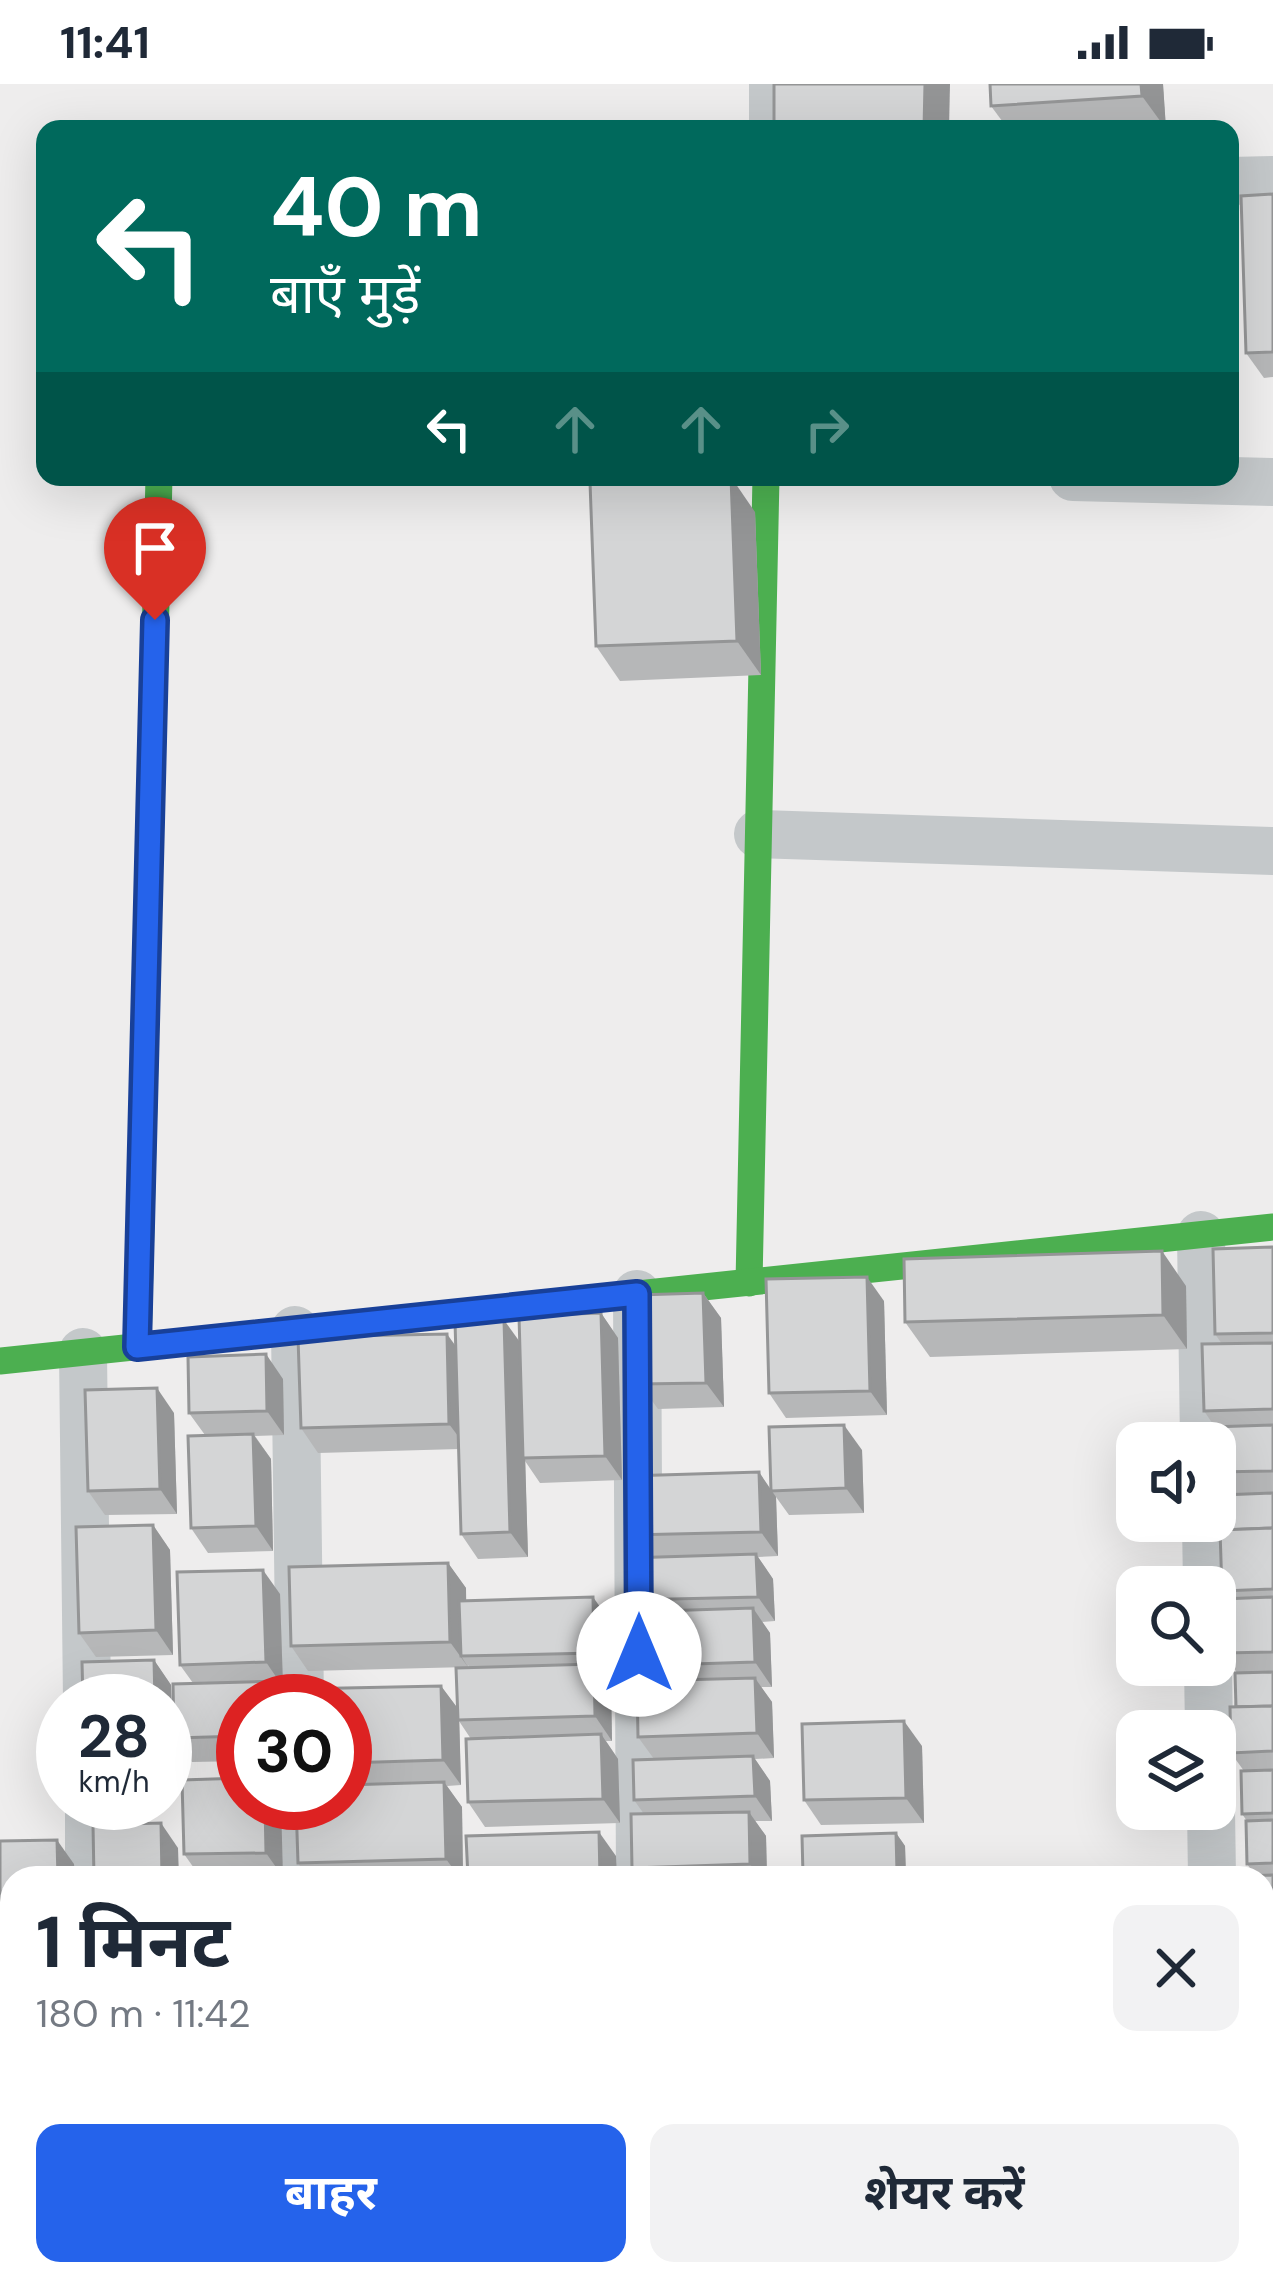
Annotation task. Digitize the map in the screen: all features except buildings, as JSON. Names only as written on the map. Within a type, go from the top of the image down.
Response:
[{"type":"street","points":[[773,84],[773,120]]},
{"type":"street","points":[[1239,181],[1273,180]]},
{"type":"street","points":[[1239,481],[1273,482]]},
{"type":"street","points":[[137,1347],[159,486]]},
{"type":"street","points":[[749,1283],[766,486]]},
{"type":"street","points":[[758,834],[1273,851]]},
{"type":"street","points":[[0,1360],[1273,1227]]},
{"type":"street","points":[[1201,1235],[1204,1422]]},
{"type":"street","points":[[637,1294],[640,1866]]},
{"type":"street","points":[[295,1330],[300,1674]]},
{"type":"street","points":[[83,1352],[87,1674]]},
{"type":"street","points":[[88,1830],[89,1866]]},
{"type":"street","points":[[301,1830],[302,1866]]},
{"type":"street","points":[[1211,1830],[1212,1866]]},
{"type":"traffic: fast","points":[[138,1347],[159,486]]},
{"type":"traffic: fast","points":[[749,1283],[766,486]]},
{"type":"traffic: fast","points":[[0,1361],[1273,1227]]},
{"type":"route","points":[[155,620],[137,1347],[637,1294],[639,1654]]}]
